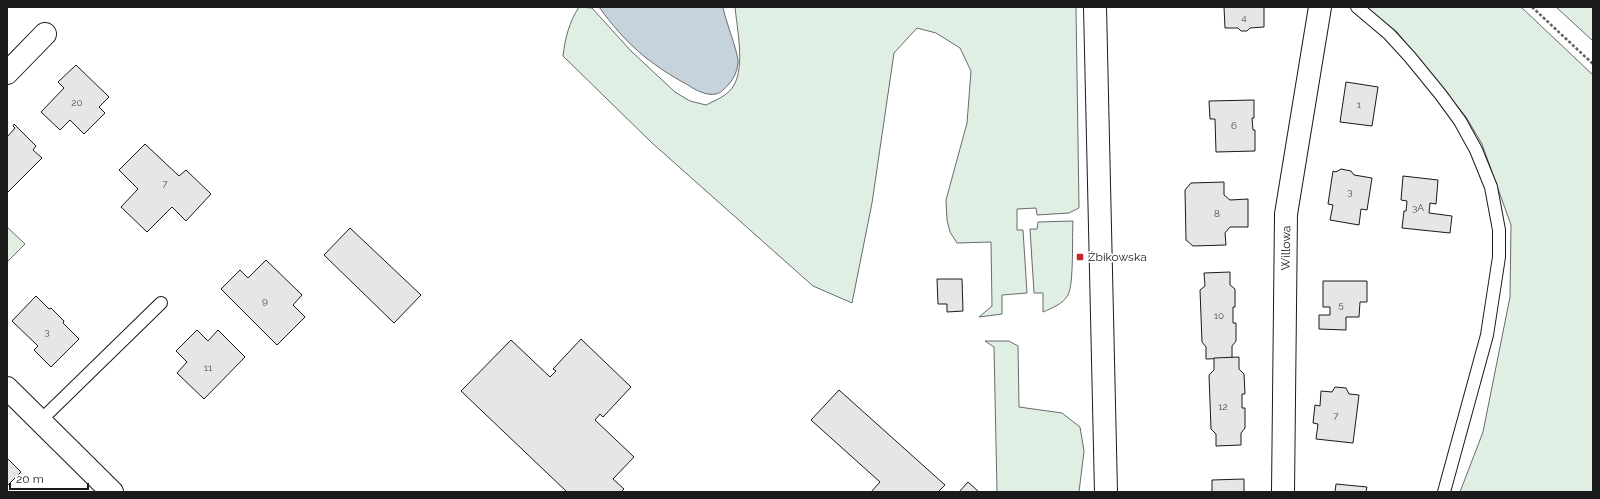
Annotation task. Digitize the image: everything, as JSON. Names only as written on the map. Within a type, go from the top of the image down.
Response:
[{"type":"street","points":[[1095,7],[1106,492]]},
{"type":"street","name":"Willowa","points":[[1283,492],[1286,214],[1320,7]]},
{"type":"street","points":[[7,73],[45,34]]},
{"type":"street","points":[[7,388],[112,492]]},
{"type":"lane","points":[[1357,7],[1389,34],[1410,57],[1460,121],[1476,150],[1491,187],[1499,230],[1499,257],[1487,335],[1444,492]]},
{"type":"lane","points":[[40,421],[161,303]]},
{"type":"path","points":[[1532,7],[1593,64]]},
{"type":"green space","points":[[579,7],[592,8],[631,51],[675,92],[690,101],[706,105],[729,92],[732,89],[737,77],[740,58],[735,7],[1076,7],[1079,208],[1069,213],[1037,215],[1036,208],[1017,209],[1017,230],[1023,230],[1027,293],[1002,295],[1002,314],[979,317],[992,306],[991,242],[957,243],[950,232],[947,220],[946,200],[967,123],[971,71],[960,48],[936,33],[917,28],[894,53],[872,203],[852,303],[813,286],[651,142],[563,56],[568,31]]},
{"type":"green space","points":[[1366,7],[1521,7],[1593,75],[1593,492],[1460,492],[1483,432],[1510,297],[1511,225],[1482,144],[1466,117],[1397,32]]},
{"type":"green space","points":[[1556,7],[1593,7],[1593,41]]},
{"type":"green space","points":[[1073,221],[1072,271],[1070,289],[1068,295],[1063,301],[1043,312],[1043,293],[1034,293],[1030,229],[1037,229],[1038,222]]},
{"type":"green space","points":[[7,227],[25,244],[7,262]]},
{"type":"green space","points":[[985,341],[1009,341],[1018,346],[1019,407],[1062,413],[1080,427],[1084,451],[1079,492],[997,492],[994,347]]},
{"type":"shaded area","points":[[599,7],[723,7],[738,59],[738,66],[735,75],[728,85],[718,93],[709,94],[698,91],[661,69],[639,52],[618,31]]},
{"type":"building","points":[[1224,7],[1264,7],[1264,27],[1250,28],[1247,31],[1241,31],[1238,28],[1225,28]]},
{"type":"building","points":[[76,65],[109,97],[99,107],[105,113],[84,134],[70,120],[60,130],[41,112],[64,88],[58,82]]},
{"type":"building","points":[[1346,82],[1378,87],[1372,126],[1340,122]]},
{"type":"building","points":[[1254,100],[1254,118],[1252,118],[1253,130],[1255,130],[1255,151],[1216,152],[1215,119],[1210,119],[1209,101]]},
{"type":"building","points":[[14,124],[36,146],[33,150],[42,158],[7,193],[7,137],[15,128],[13,126]]},
{"type":"building","points":[[145,144],[179,176],[186,170],[211,194],[186,221],[172,207],[147,232],[121,207],[138,189],[119,170]]},
{"type":"building","points":[[1341,169],[1351,171],[1354,175],[1372,178],[1367,210],[1361,209],[1359,225],[1330,220],[1333,205],[1328,204],[1333,171],[1336,172]]},
{"type":"building","points":[[1403,176],[1438,180],[1436,204],[1430,203],[1429,213],[1452,216],[1450,233],[1402,228],[1407,201],[1401,200]]},
{"type":"building","points":[[1224,182],[1224,195],[1230,200],[1248,199],[1248,227],[1230,227],[1225,233],[1226,245],[1193,246],[1186,240],[1185,190],[1191,183]]},
{"type":"building","points":[[350,228],[421,295],[394,323],[324,255]]},
{"type":"building","points":[[266,260],[302,295],[293,305],[305,317],[277,345],[221,289],[240,270],[248,278]]},
{"type":"building","points":[[1230,272],[1230,285],[1235,289],[1233,323],[1236,323],[1236,341],[1232,346],[1232,358],[1206,359],[1206,347],[1202,342],[1200,290],[1205,286],[1204,273]]},
{"type":"building","points":[[937,279],[962,279],[963,311],[947,312],[947,304],[938,304]]},
{"type":"building","points":[[1323,281],[1367,281],[1367,302],[1360,302],[1359,317],[1346,317],[1346,330],[1319,329],[1319,315],[1330,315],[1330,307],[1323,307]]},
{"type":"building","points":[[36,296],[64,321],[63,323],[79,339],[51,367],[34,350],[38,346],[12,321]]},
{"type":"building","points":[[197,330],[208,341],[218,330],[245,357],[204,399],[177,373],[187,362],[176,351]]},
{"type":"building","points":[[581,339],[631,387],[603,417],[600,414],[595,420],[634,457],[613,479],[624,489],[621,492],[567,492],[461,391],[511,340],[550,377],[556,371],[553,369]]},
{"type":"building","points":[[1239,357],[1239,369],[1244,374],[1245,394],[1242,394],[1242,408],[1245,408],[1245,428],[1241,433],[1241,445],[1216,446],[1216,434],[1211,429],[1209,375],[1214,370],[1214,358]]},
{"type":"building","points":[[1335,387],[1346,388],[1349,394],[1359,395],[1353,443],[1316,439],[1318,424],[1313,423],[1315,405],[1320,406],[1321,391],[1332,392]]},
{"type":"building","points":[[839,390],[945,485],[938,492],[871,492],[880,482],[811,420]]},
{"type":"building","points":[[7,458],[21,472],[7,486]]},
{"type":"building","points":[[1244,479],[1244,492],[1212,492],[1212,480]]},
{"type":"building","points":[[968,482],[979,492],[959,492]]},
{"type":"building","points":[[1336,484],[1367,487],[1366,492],[1335,492]]},
{"type":"place","name":"Żbikowska","points":[[1080,257]]}]
